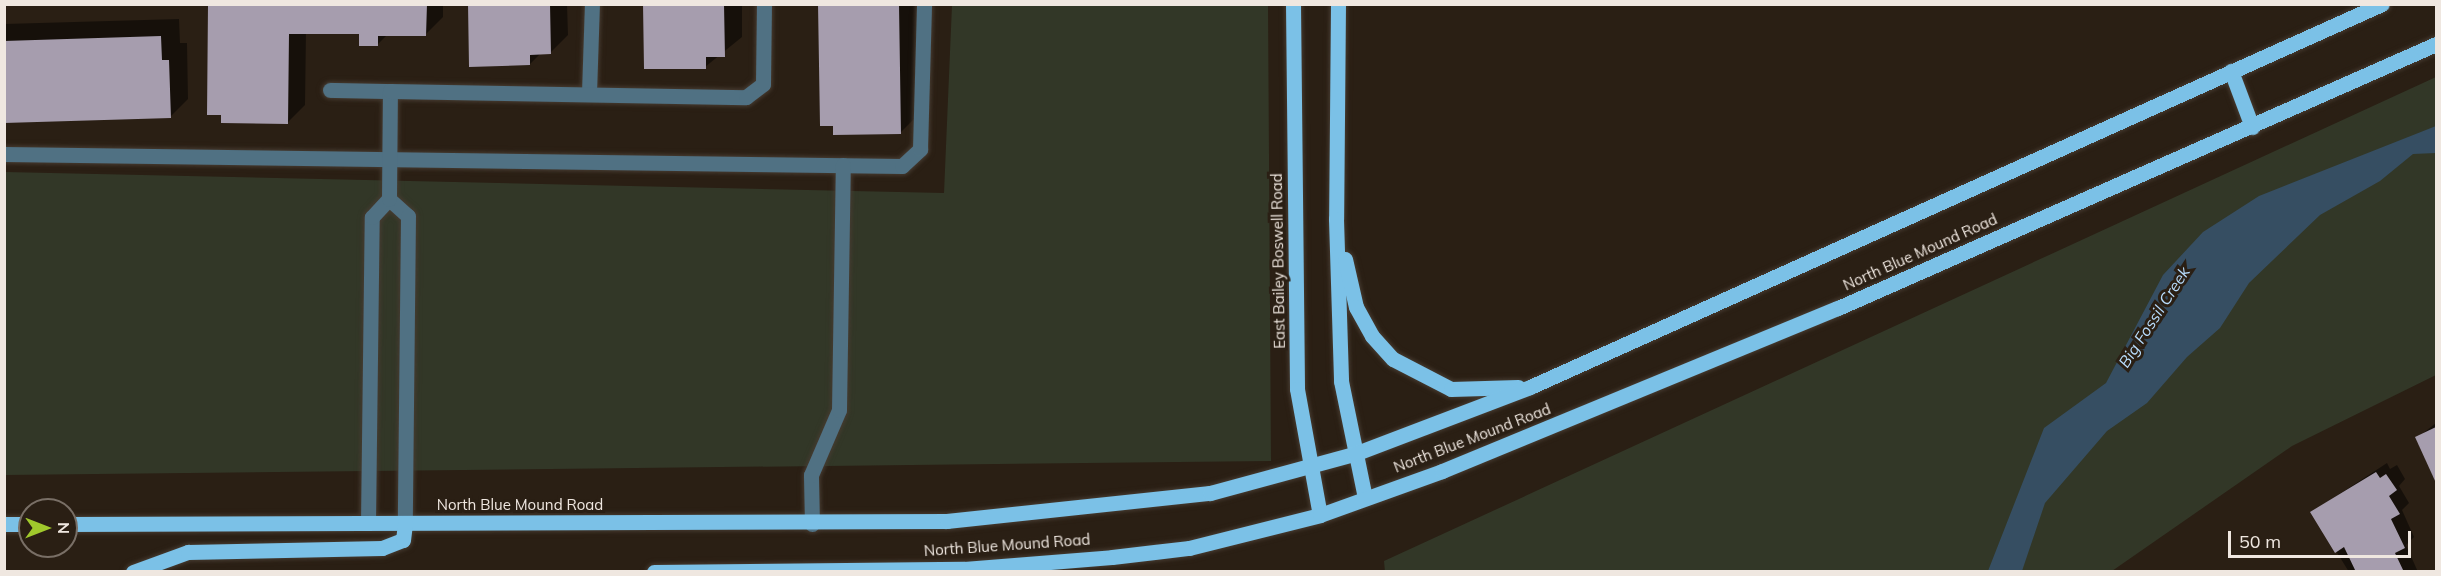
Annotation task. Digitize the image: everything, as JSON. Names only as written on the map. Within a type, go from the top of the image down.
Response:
[{"type":"main road","name":"East Bailey Boswell Road","points":[[1293,4],[1297,389],[1320,515]]},
{"type":"main road","points":[[1338,4],[1336,219],[1341,381],[1365,498]]},
{"type":"main road","name":"North Blue Mound Road","points":[[78,524],[812,524],[947,521],[1188,498],[1311,468],[1530,387],[2380,5]]},
{"type":"main road","name":"North Blue Mound Road","points":[[654,572],[964,569],[1112,557],[1189,548],[1320,515],[1442,471],[1827,313],[2436,44]]},
{"type":"main road","points":[[2231,71],[2252,127]]},
{"type":"main road","name":"North Blue Mound Road","points":[[1336,219],[1356,307],[1372,336],[1393,358],[1451,389],[1530,387]]},
{"type":"main road","points":[[134,572],[188,552],[382,548],[403,540],[405,523]]},
{"type":"lane","points":[[589,93],[592,4]]},
{"type":"lane","points":[[330,90],[746,97],[763,84],[764,4]]},
{"type":"lane","points":[[4,154],[390,162],[902,166],[920,149],[924,4]]},
{"type":"lane","points":[[368,523],[372,217],[389,199],[390,91]]},
{"type":"lane","points":[[812,524],[811,475],[839,410],[843,165]]},
{"type":"lane","points":[[389,199],[408,216],[405,523]]},
{"type":"green space","points":[[952,5],[1268,5],[1271,461],[5,475],[5,172],[944,193]]},
{"type":"green space","points":[[2436,77],[2436,375],[2292,446],[2112,571],[1385,572],[1384,561]]},
{"type":"water","name":"Big Fossil Creek","points":[[2436,126],[2436,153],[2413,154],[2380,181],[2320,215],[2249,283],[2220,328],[2187,357],[2147,403],[2107,431],[2045,503],[2022,571],[1988,571],[2044,428],[2106,383],[2163,275],[2203,232],[2259,196]]},
{"type":"building","points":[[208,4],[427,4],[426,36],[378,36],[378,46],[359,46],[359,34],[289,34],[288,124],[221,123],[221,115],[207,115]]},
{"type":"building","points":[[468,4],[550,4],[551,54],[530,55],[530,65],[469,67]]},
{"type":"building","points":[[643,4],[724,4],[725,57],[706,57],[706,69],[644,69]]},
{"type":"building","points":[[818,4],[899,4],[901,134],[833,135],[833,126],[820,126]]},
{"type":"building","points":[[161,36],[162,60],[169,60],[171,118],[4,123],[4,41]]},
{"type":"building","points":[[2436,427],[2436,483],[2415,437]]},
{"type":"building","points":[[2376,472],[2380,478],[2386,474],[2397,490],[2389,496],[2400,514],[2391,519],[2405,548],[2395,553],[2404,572],[2356,572],[2344,547],[2335,553],[2310,512]]}]
